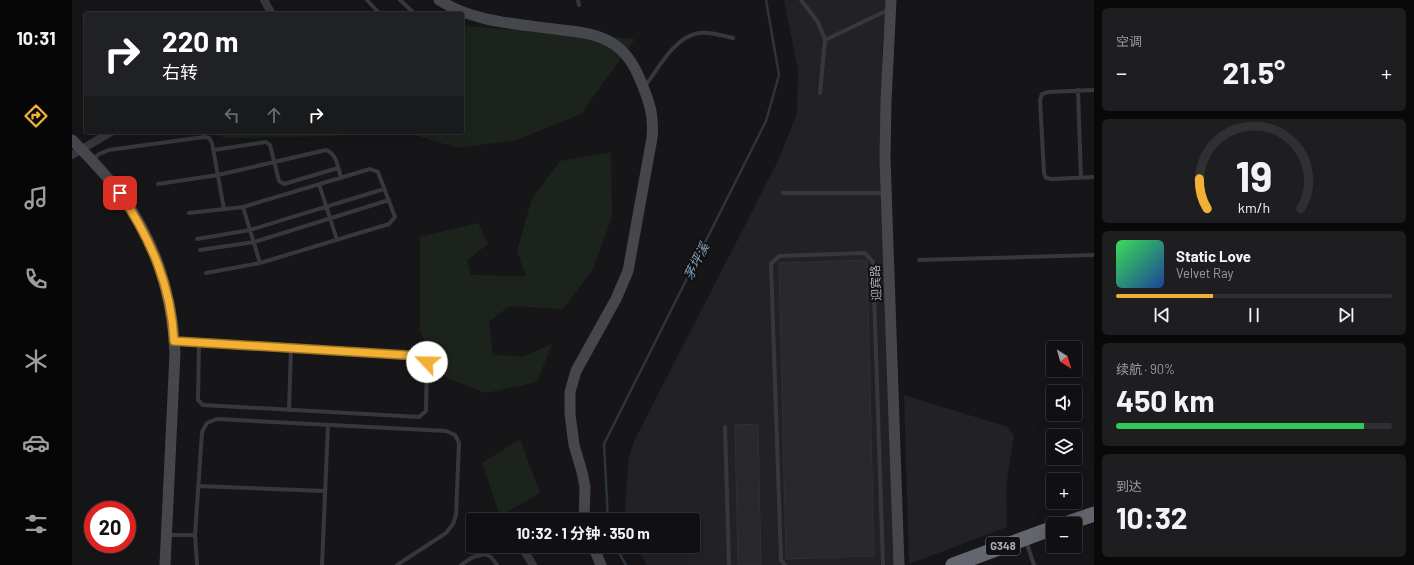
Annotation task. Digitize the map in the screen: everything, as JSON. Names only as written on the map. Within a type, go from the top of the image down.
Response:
[{"type":"highway","points":[[1082,518],[1094,514]]},
{"type":"highway","name":"G348","points":[[953,565],[1046,530]]},
{"type":"main road","points":[[439,0],[456,10],[463,12]]},
{"type":"main road","name":"迎宾路","points":[[891,4],[885,130],[899,565]]},
{"type":"main road","points":[[464,12],[489,19],[583,33],[600,37],[616,45],[629,58],[638,74],[650,104],[653,129],[628,271],[618,295],[576,372],[570,392],[570,414],[574,445],[585,487],[584,513]]},
{"type":"main road","points":[[72,140],[76,152],[91,160],[120,193],[136,217],[149,242],[169,297],[174,325],[174,341],[165,565]]},
{"type":"main road","points":[[596,553],[601,565]]},
{"type":"street","points":[[264,0],[271,12]]},
{"type":"street","points":[[76,152],[108,134]]},
{"type":"street","points":[[525,553],[533,565]]},
{"type":"lane","points":[[367,0],[378,12]]},
{"type":"lane","points":[[400,0],[413,12]]},
{"type":"lane","points":[[801,0],[818,22],[825,40],[820,93]]},
{"type":"lane","points":[[825,40],[891,4]]},
{"type":"lane","points":[[644,88],[672,51],[680,42],[689,36],[700,33],[710,33],[733,38]]},
{"type":"lane","points":[[1078,90],[1081,178]]},
{"type":"lane","points":[[1094,90],[1048,92],[1042,94],[1040,100],[1044,173],[1046,178],[1094,177]]},
{"type":"lane","points":[[91,160],[99,154],[109,150],[204,137],[209,138],[212,142],[214,150],[224,209]]},
{"type":"lane","points":[[214,150],[266,142],[270,145],[279,181],[284,184],[338,168]]},
{"type":"lane","points":[[158,184],[218,174],[326,150],[331,152],[334,156],[341,178]]},
{"type":"lane","points":[[189,213],[243,207],[370,169],[378,172],[395,217],[389,224],[260,263],[206,272]]},
{"type":"lane","points":[[319,184],[337,240]]},
{"type":"lane","points":[[197,239],[250,230],[384,189]]},
{"type":"lane","points":[[783,193],[886,193]]},
{"type":"lane","points":[[200,250],[254,242],[389,200]]},
{"type":"lane","points":[[243,207],[260,263]]},
{"type":"lane","points":[[786,565],[781,560],[771,264],[779,256],[865,253],[873,262],[883,565]]},
{"type":"lane","points":[[919,260],[1094,255]]},
{"type":"lane","points":[[174,341],[421,356],[427,362],[426,411],[419,417],[203,405],[198,400],[199,343]]},
{"type":"lane","points":[[289,410],[291,348]]},
{"type":"lane","points":[[197,565],[195,535],[202,432],[208,423],[217,419],[446,431],[455,435],[459,443],[456,515],[453,524],[446,533],[397,565]]},
{"type":"lane","points":[[322,565],[328,425]]},
{"type":"lane","points":[[725,427],[730,565]]},
{"type":"lane","points":[[198,486],[325,491]]},
{"type":"lane","points":[[166,535],[195,535]]},
{"type":"lane","points":[[1025,538],[1034,565]]},
{"type":"lane","points":[[461,565],[478,554],[484,554],[491,557],[497,565]]},
{"type":"shaded area","points":[[784,0],[886,0],[882,51],[895,565],[647,565],[639,553],[700,553],[700,513],[625,513],[629,457],[634,441],[779,159],[797,113],[798,70]]},
{"type":"shaded area","points":[[464,27],[635,39],[581,114],[517,140],[457,148],[415,134],[464,134]]},
{"type":"shaded area","points":[[218,134],[344,134],[336,136],[224,138]]},
{"type":"shaded area","points":[[611,152],[612,217],[593,269],[563,309],[509,306],[489,322],[493,355],[524,356],[552,344],[537,382],[486,393],[445,377],[420,332],[420,237],[478,223],[488,244],[467,260],[471,275],[526,276],[517,251],[532,198],[560,161]]},
{"type":"shaded area","points":[[904,395],[1008,427],[1014,436],[1006,487],[1007,527],[909,564]]},
{"type":"shaded area","points":[[520,439],[540,493],[505,513],[499,513],[482,463]]},
{"type":"building","points":[[867,260],[874,556],[786,559],[779,263]]},
{"type":"building","points":[[758,424],[761,565],[738,565],[735,425]]},
{"type":"waterway","name":"茅坪溪","points":[[608,513],[604,444],[766,121],[779,75],[766,0]]},
{"type":"waterway","name":"茅坪溪","points":[[619,553],[626,565]]},
{"type":"route","points":[[120,193],[136,217],[149,242],[160,269],[169,297],[174,325],[174,341],[421,356],[427,362]]}]
